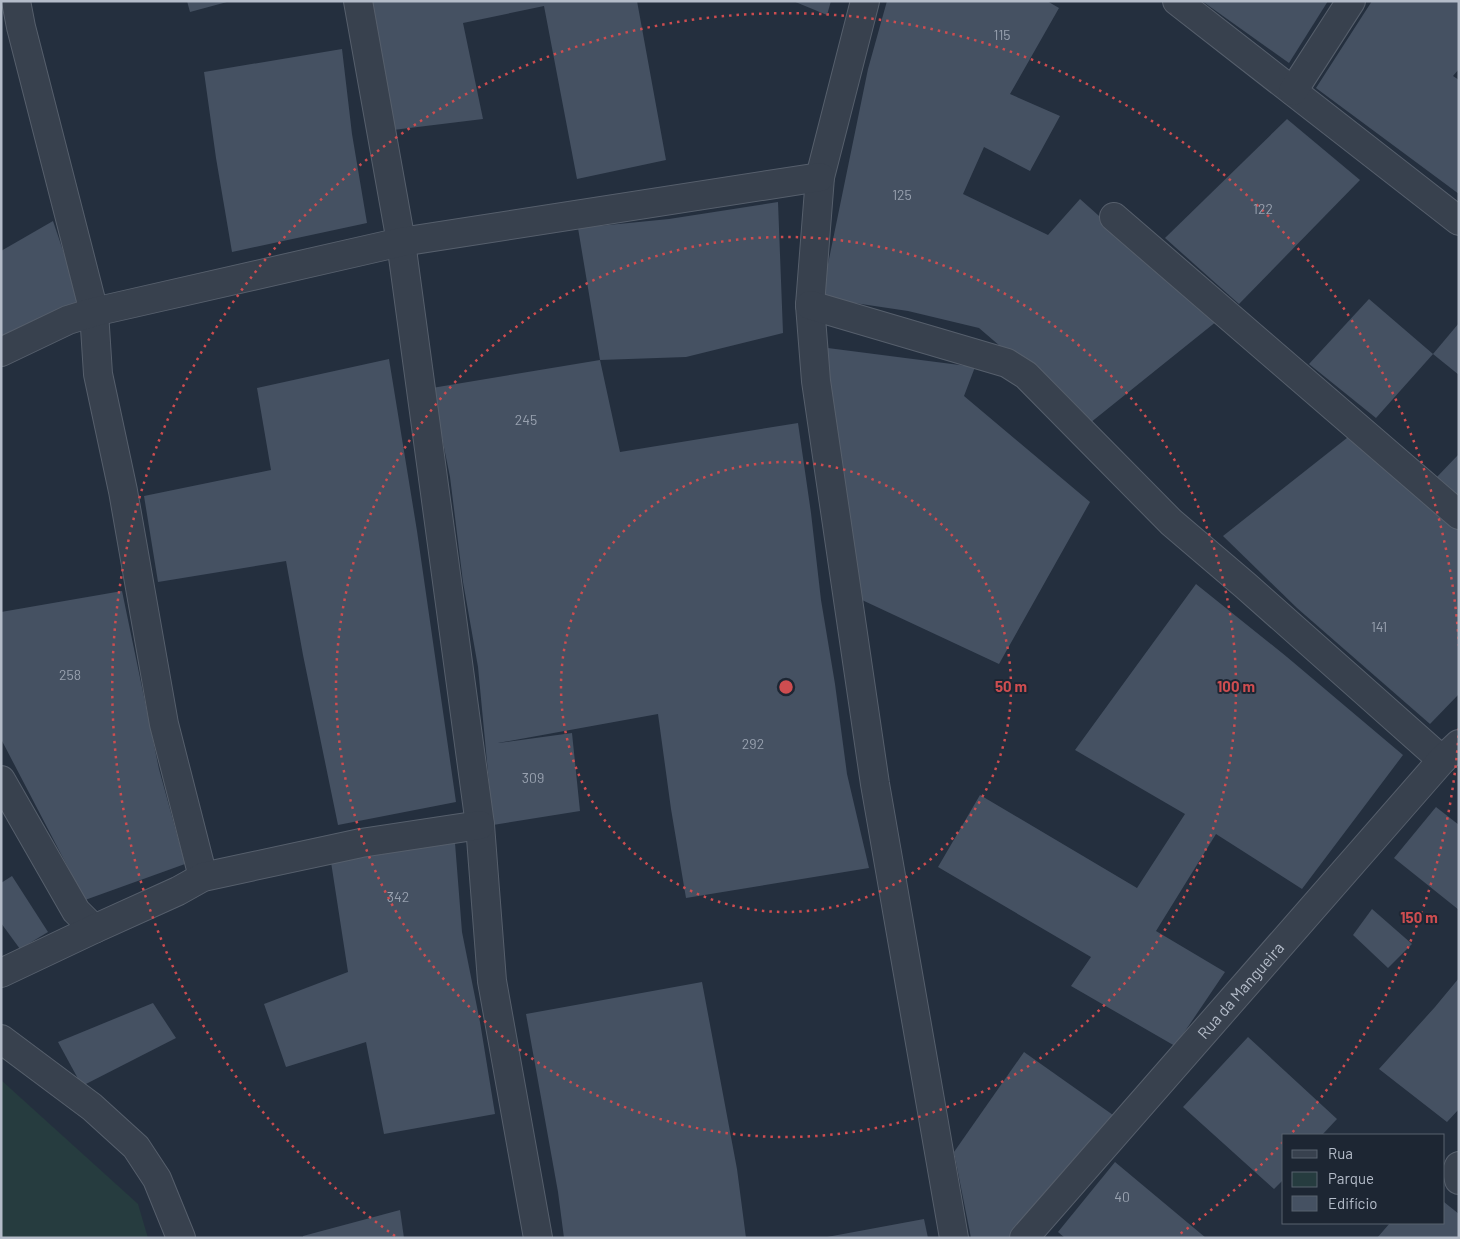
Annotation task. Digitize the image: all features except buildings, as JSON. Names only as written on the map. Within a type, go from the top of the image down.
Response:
[{"type":"street","points":[[16,1],[94,312],[98,374],[123,490],[164,724],[203,877]]},
{"type":"street","points":[[358,1],[401,242],[480,824],[492,981],[538,1238]]},
{"type":"street","points":[[865,1],[820,176],[810,305],[816,381],[875,784],[954,1238]]},
{"type":"street","points":[[1177,1],[1459,222]]},
{"type":"street","points":[[1293,91],[1351,1]]},
{"type":"street","points":[[1,352],[68,320],[94,312],[401,242],[820,176]]},
{"type":"street","points":[[1114,217],[1459,515]]},
{"type":"street","points":[[810,305],[1007,363],[1026,375],[1170,522],[1450,752]]},
{"type":"street","name":"Rua da Mangueira","points":[[1024,1238],[1450,752]]},
{"type":"street","points":[[1,780],[76,911],[94,928]]},
{"type":"street","points":[[1,973],[94,928],[178,891],[203,877],[361,843],[480,824]]},
{"type":"street","points":[[1,1039],[92,1107],[136,1147],[157,1179],[182,1238]]},
{"type":"street","points":[[1459,1166],[1457,1171],[1459,1180]]},
{"type":"green space","points":[[1,1080],[138,1204],[148,1238],[1,1238]]}]
